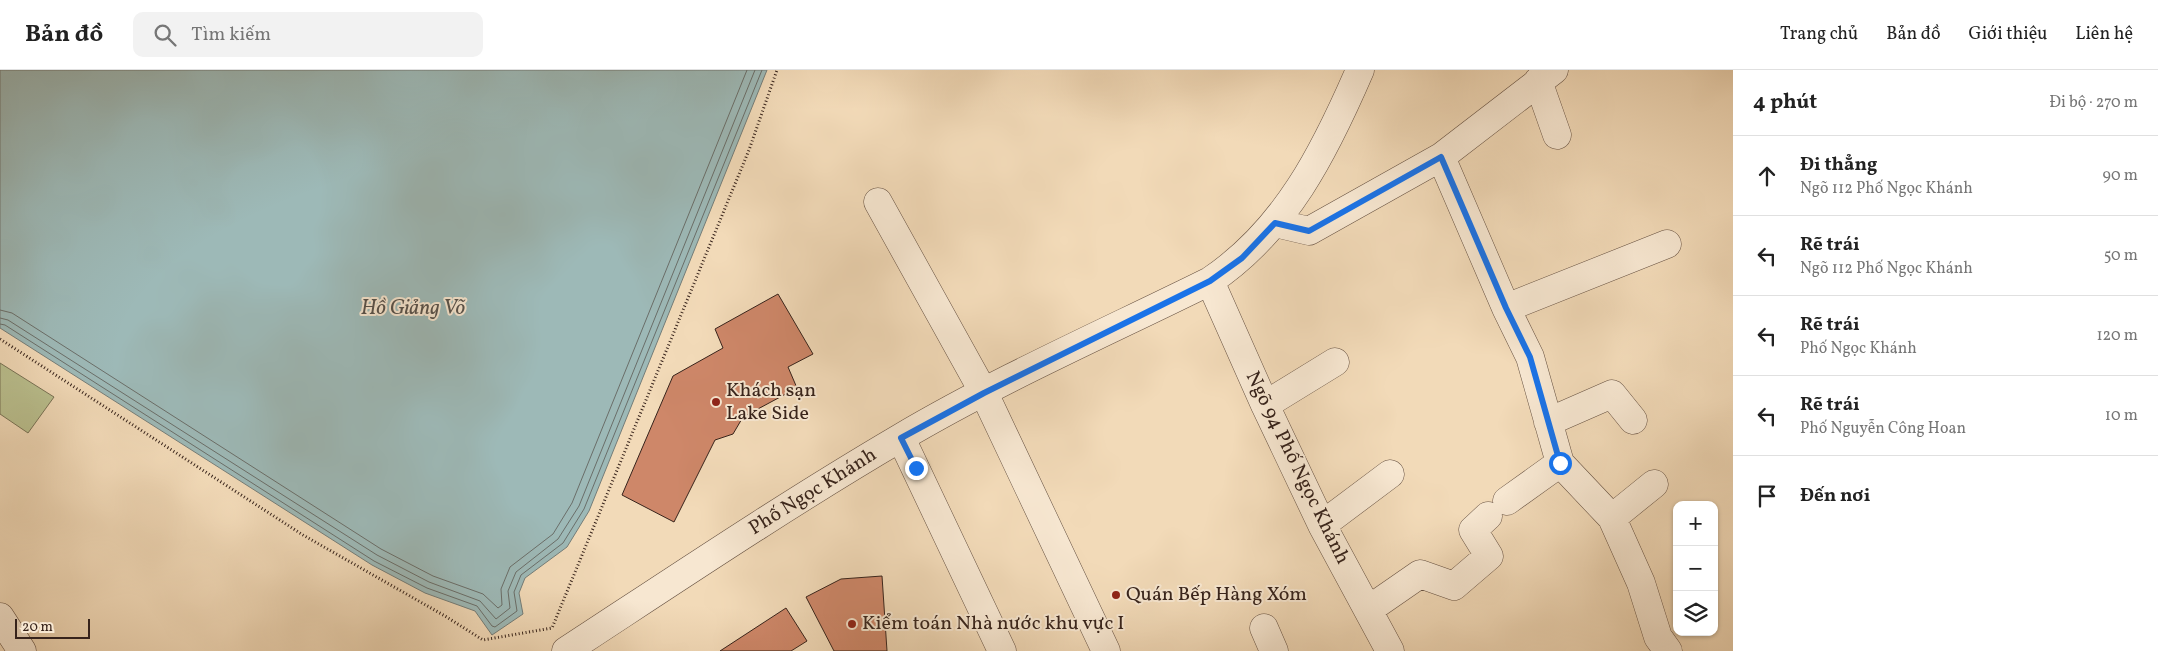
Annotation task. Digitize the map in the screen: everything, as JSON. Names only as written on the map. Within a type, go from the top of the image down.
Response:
[{"type":"street","name":"Phố Ngọc Khánh","points":[[566,651],[723,549],[901,438],[984,393],[1210,281],[1242,258],[1289,206],[1316,163],[1360,70]]},
{"type":"street","points":[[1275,223],[1309,231],[1441,157],[1546,75],[1557,135]]},
{"type":"street","points":[[1441,157],[1506,308],[1530,357],[1560,463],[1612,518],[1641,583],[1658,637],[1668,651]]},
{"type":"street","points":[[878,202],[984,393],[1106,651]]},
{"type":"street","points":[[1506,308],[1667,244]]},
{"type":"street","name":"Ngõ 94 Phố Ngọc Khánh","points":[[1210,281],[1265,405],[1322,525],[1390,651]]},
{"type":"street","points":[[1265,405],[1335,362]]},
{"type":"street","points":[[1548,422],[1612,394],[1633,420]]},
{"type":"street","points":[[901,438],[1002,651]]},
{"type":"street","points":[[1368,610],[1420,574],[1454,586],[1489,556],[1473,530],[1560,463]]},
{"type":"street","points":[[1322,525],[1390,474]]},
{"type":"street","points":[[1612,518],[1654,484]]},
{"type":"street","points":[[1,621],[22,651]]},
{"type":"path","points":[[0,339],[303,535],[482,640],[552,628],[749,150],[777,70]]},
{"type":"green space","points":[[0,363],[54,397],[28,433],[0,414]]},
{"type":"water","name":"Hồ Giảng Võ","points":[[0,70],[767,70],[589,511],[567,547],[525,578],[519,593],[523,614],[492,635],[475,611],[425,593],[372,565],[0,328]]},
{"type":"building","name":"Khách sạn Lake Side","points":[[778,294],[813,354],[788,367],[797,388],[743,417],[733,434],[715,440],[674,522],[622,495],[673,376],[723,348],[715,329]]},
{"type":"building","name":"Kiểm toán Nhà nước khu vực I","points":[[882,576],[887,651],[834,651],[806,597],[841,579]]},
{"type":"building","points":[[786,608],[807,641],[791,651],[720,651]]},
{"type":"place","name":"Khách sạn Lake Side","points":[[716,402]]},
{"type":"place","name":"Quán Bếp Hàng Xóm","points":[[1116,595]]},
{"type":"place","name":"Kiểm toán Nhà nước khu vực I","points":[[852,624]]},
{"type":"route","points":[[916,468],[901,438],[984,393],[1210,281],[1242,258],[1275,223],[1309,231],[1441,157],[1506,308],[1530,357],[1560,463]]}]
